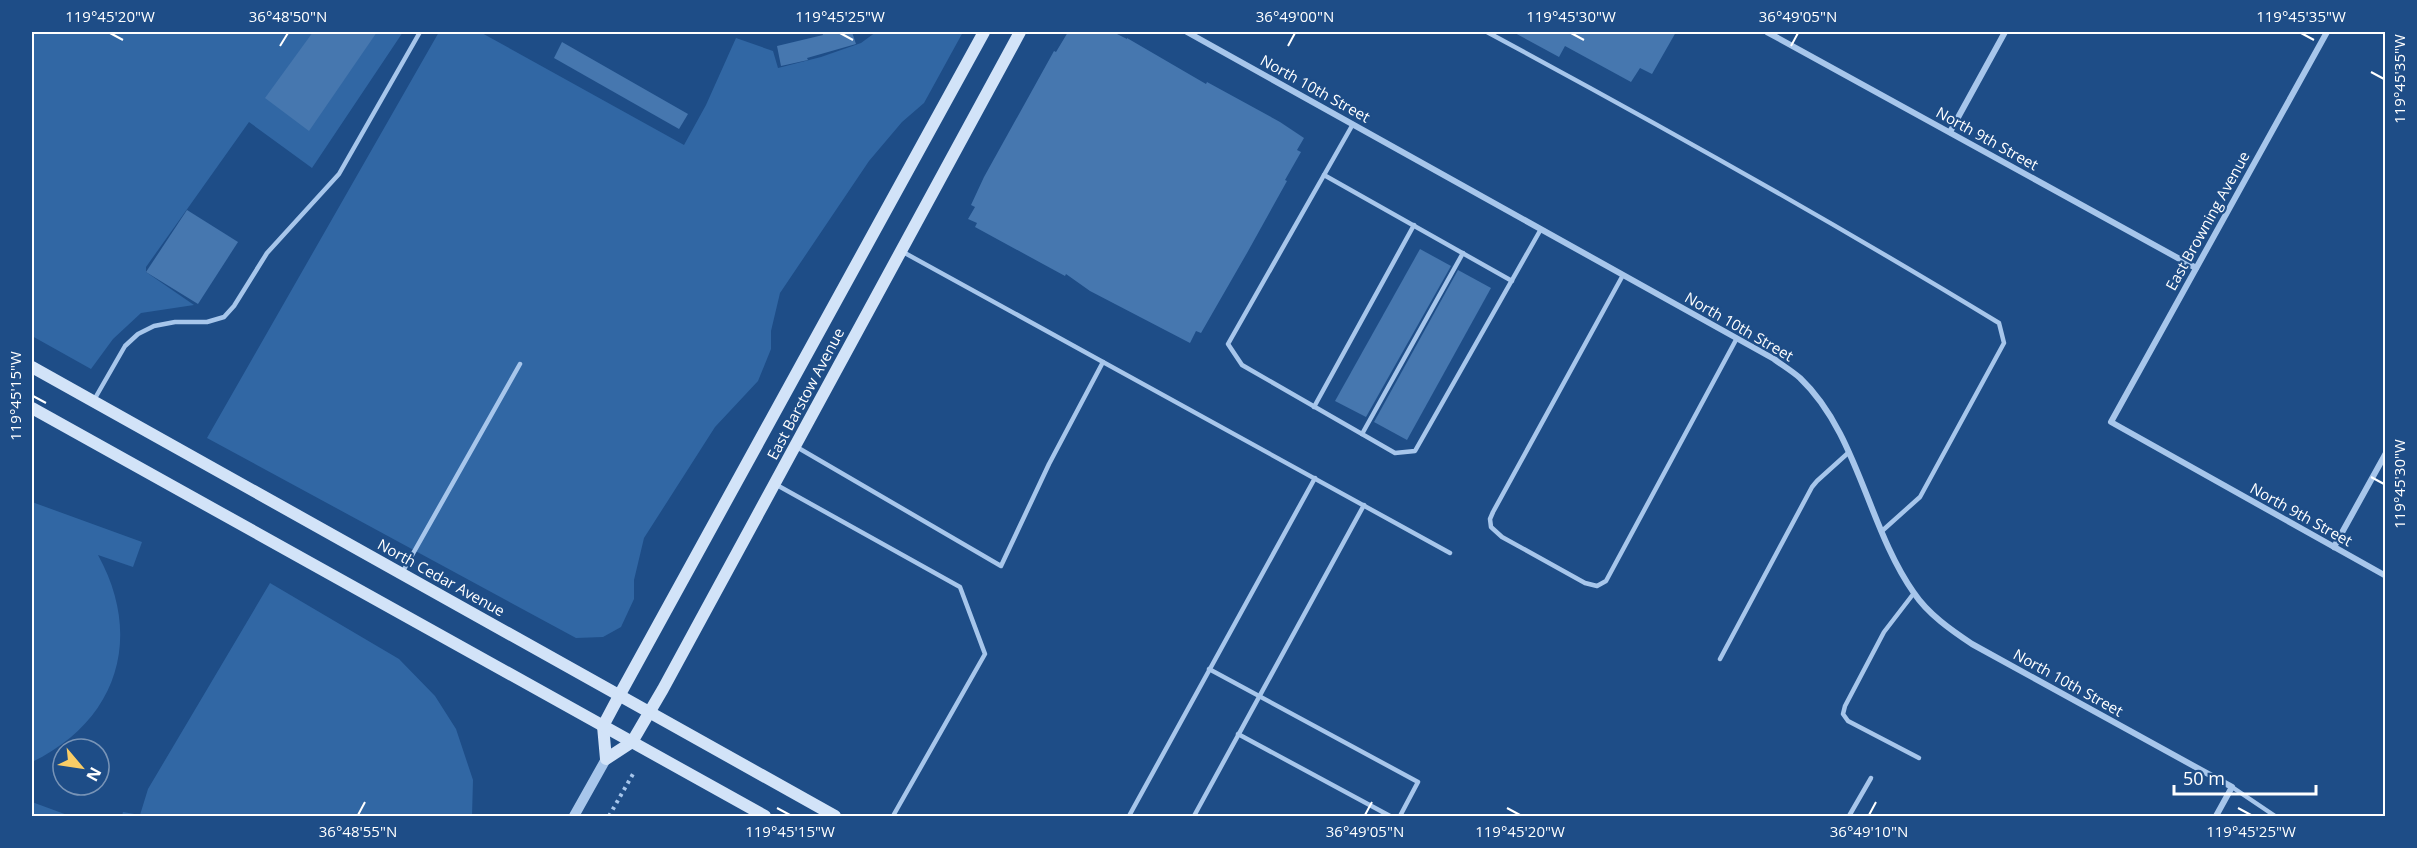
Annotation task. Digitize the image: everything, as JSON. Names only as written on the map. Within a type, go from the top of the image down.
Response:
[{"type":"main road","name":"East Barstow Avenue","points":[[603,726],[984,32]]},
{"type":"main road","name":"East Barstow Avenue","points":[[606,759],[632,742],[649,714],[1020,32]]},
{"type":"main road","name":"North Cedar Avenue","points":[[32,367],[835,816]]},
{"type":"main road","points":[[32,408],[765,816]]},
{"type":"main road","points":[[603,726],[606,759]]},
{"type":"street","name":"North 10th Street","points":[[1186,32],[1774,359],[1800,378],[1836,425],[1882,531],[1914,593],[1936,618],[1972,644],[2232,787]]},
{"type":"street","name":"North 9th Street","points":[[1767,32],[2196,268]]},
{"type":"street","points":[[1950,132],[2005,32]]},
{"type":"street","name":"East Browning Avenue","points":[[2110,422],[2327,32]]},
{"type":"street","name":"North 9th Street","points":[[2110,422],[2385,576]]},
{"type":"street","points":[[2334,547],[2385,453]]},
{"type":"street","name":"East Barstow Avenue","points":[[574,816],[606,759]]},
{"type":"street","points":[[2216,816],[2232,787]]},
{"type":"lane","points":[[93,402],[125,346],[138,334],[175,322],[207,322],[224,317],[234,306],[267,253],[339,174],[420,32]]},
{"type":"lane","points":[[1487,32],[1619,103],[1857,238],[1999,323],[2004,343],[1920,497],[1882,531]]},
{"type":"lane","points":[[1353,124],[1228,344],[1242,365],[1395,453],[1415,451],[1541,229]]},
{"type":"lane","points":[[1324,175],[1512,281]]},
{"type":"lane","points":[[1314,407],[1414,225]]},
{"type":"lane","points":[[901,250],[1450,553]]},
{"type":"lane","points":[[1362,434],[1462,253]]},
{"type":"lane","points":[[1623,274],[1490,519],[1494,532],[1512,543],[1585,583],[1598,586],[1606,581],[1737,338]]},
{"type":"lane","points":[[795,446],[1001,566],[1049,464],[1103,362]]},
{"type":"lane","points":[[402,573],[520,364]]},
{"type":"lane","points":[[1720,659],[1812,488],[1848,453]]},
{"type":"lane","points":[[1129,816],[1315,478]]},
{"type":"lane","points":[[775,484],[960,587],[985,654],[893,816]]},
{"type":"lane","points":[[1194,816],[1364,505]]},
{"type":"lane","points":[[1914,593],[1884,632],[1843,714],[1848,721],[1919,758]]},
{"type":"lane","points":[[1209,669],[1418,782],[1400,816]]},
{"type":"lane","points":[[1238,734],[1390,816]]},
{"type":"lane","points":[[1849,816],[1871,778]]},
{"type":"lane","points":[[2232,787],[2275,816]]},
{"type":"path","points":[[609,816],[633,774]]},
{"type":"shaded area","points":[[32,32],[403,32],[312,168],[249,122],[146,267],[146,272],[194,305],[141,313],[113,339],[91,369],[32,336]]},
{"type":"shaded area","points":[[439,32],[480,32],[684,145],[706,105],[736,38],[773,51],[778,68],[821,57],[861,43],[876,32],[963,32],[924,103],[902,122],[869,161],[780,293],[771,331],[771,349],[758,381],[715,427],[644,538],[634,580],[634,599],[621,627],[603,637],[576,638],[207,438]]},
{"type":"shaded area","points":[[32,502],[142,542],[133,567],[98,555],[112,586],[119,617],[120,646],[114,674],[102,700],[85,724],[70,737],[51,737],[51,751],[32,762]]},
{"type":"shaded area","points":[[270,583],[399,659],[435,696],[456,729],[473,780],[472,816],[122,816],[123,812],[140,815],[148,789]]},
{"type":"shaded area","points":[[32,802],[70,816],[32,816]]},
{"type":"building","points":[[313,32],[377,32],[309,131],[265,98]]},
{"type":"building","points":[[822,32],[852,32],[856,44],[807,58],[808,60],[781,66],[777,46],[823,35]]},
{"type":"building","points":[[1068,32],[1113,32],[1127,38],[1206,84],[1207,82],[1280,122],[1304,138],[1297,150],[1301,152],[1285,180],[1287,181],[1247,253],[1201,333],[1196,331],[1190,343],[1090,291],[1066,274],[1065,276],[975,227],[977,223],[968,219],[975,207],[971,205],[984,177],[1054,51],[1056,52]]},
{"type":"building","points":[[1513,32],[1676,32],[1652,74],[1640,68],[1631,82],[1565,46],[1559,57]]},
{"type":"building","points":[[562,42],[688,114],[679,129],[554,58]]},
{"type":"building","points":[[187,210],[238,242],[198,304],[146,272]]},
{"type":"building","points":[[1420,249],[1451,266],[1366,417],[1335,401]]},
{"type":"building","points":[[1458,270],[1491,288],[1407,440],[1374,422]]}]
